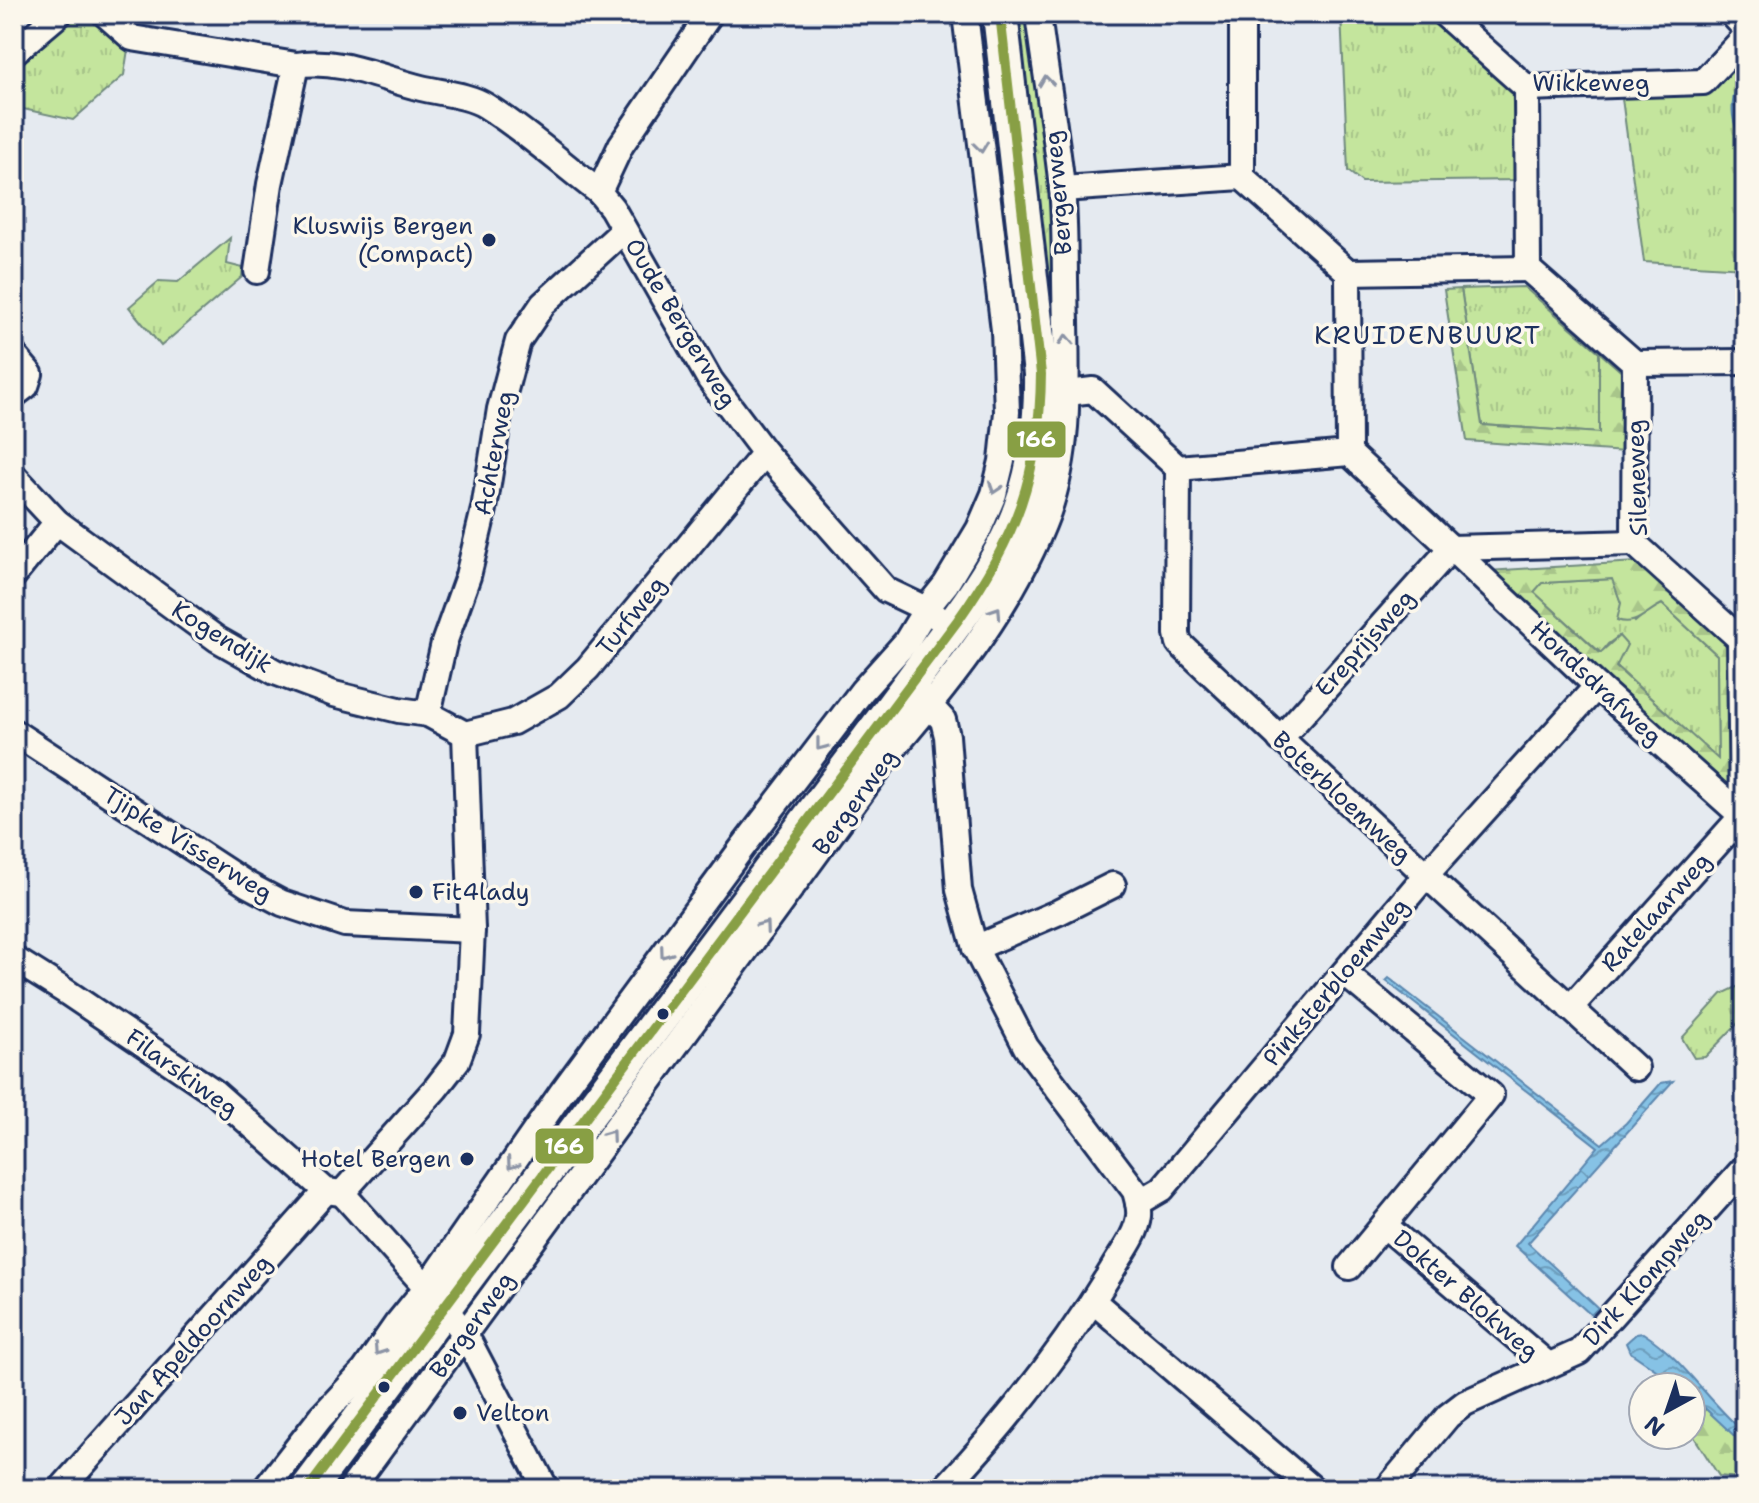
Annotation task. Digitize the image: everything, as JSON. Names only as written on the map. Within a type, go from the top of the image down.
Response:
[{"type":"main road","name":"Bergerweg","points":[[308,1489],[446,1310],[661,1014],[801,830],[911,698],[939,618],[1002,551],[1030,479],[1039,433],[1041,374],[1000,14]]},
{"type":"street","points":[[14,52],[59,14]]},
{"type":"street","name":"Oude Bergerweg","points":[[105,14],[132,38],[296,65],[315,62],[384,75],[400,83],[478,103],[599,192],[612,208],[710,380],[765,453],[886,590],[939,618]]},
{"type":"street","points":[[599,192],[621,145],[710,14]]},
{"type":"street","name":"Bergerweg","points":[[351,1489],[562,1092],[849,709],[906,642],[939,618],[946,584],[979,529],[1000,472],[1007,425],[1008,377],[965,14]]},
{"type":"street","name":"Bergerweg","points":[[265,1489],[321,1417],[364,1371],[396,1325],[446,1310],[893,749],[911,698],[953,677],[1007,596],[1032,551],[1049,510],[1064,453],[1068,393],[1062,189],[1038,14]]},
{"type":"street","points":[[1242,14],[1242,177]]},
{"type":"street","name":"Wikkeweg","points":[[1444,14],[1527,88],[1703,82],[1745,37]]},
{"type":"street","points":[[1732,14],[1745,28]]},
{"type":"street","points":[[257,271],[270,184],[296,65]]},
{"type":"street","points":[[1527,88],[1528,269]]},
{"type":"street","points":[[1062,189],[1242,177],[1348,272],[1528,269],[1635,363],[1745,362]]},
{"type":"street","name":"Achterweg","points":[[428,714],[444,643],[468,576],[484,509],[500,409],[518,341],[543,304],[624,230]]},
{"type":"street","points":[[1068,393],[1093,390],[1178,468],[1349,453],[1348,272]]},
{"type":"street","points":[[14,355],[30,374],[26,386],[14,395]]},
{"type":"street","name":"Sileneweg","points":[[1635,363],[1634,543],[1743,639]]},
{"type":"street","name":"Turfweg","points":[[465,734],[513,722],[559,696],[588,668],[765,453]]},
{"type":"street","name":"Hondsdrafweg","points":[[1349,453],[1597,686],[1744,818]]},
{"type":"street","name":"Boterbloemweg","points":[[1178,468],[1179,643],[1636,1068]]},
{"type":"street","name":"Kogendijk","points":[[14,476],[57,522],[217,639],[275,672],[334,694],[428,714],[465,734]]},
{"type":"street","points":[[14,575],[57,522]]},
{"type":"street","points":[[1451,548],[1634,543]]},
{"type":"street","name":"Ereprijsweg","points":[[1280,739],[1451,548]]},
{"type":"street","points":[[1743,639],[1744,818]]},
{"type":"street","name":"Pinksterbloemweg","points":[[1138,1203],[1162,1189],[1426,875],[1597,686]]},
{"type":"street","points":[[849,709],[911,698],[943,720],[947,736],[959,890],[975,948],[1026,1047],[1125,1176],[1135,1191],[1138,1203],[1139,1215],[1132,1236],[1093,1301],[1051,1362],[944,1489]]},
{"type":"street","name":"Tjipke Visserweg","points":[[14,732],[248,885],[282,903],[345,924],[472,930]]},
{"type":"street","name":"Jan Apeldoornweg","points":[[61,1489],[457,1061],[467,1034],[472,930],[465,734]]},
{"type":"street","name":"Bergerweg","points":[[787,790],[801,830]]},
{"type":"street","name":"Ratelaarweg","points":[[1570,1008],[1744,818]]},
{"type":"street","points":[[975,948],[1113,885]]},
{"type":"street","name":"Filarskiweg","points":[[14,959],[213,1091],[334,1192],[446,1310],[546,1489]]},
{"type":"street","points":[[1344,973],[1491,1095],[1349,1267]]},
{"type":"street","name":"Dirk Klompweg","points":[[1387,1489],[1448,1416],[1465,1403],[1579,1352],[1745,1167]]},
{"type":"street","name":"Dokter Blokweg","points":[[1384,1225],[1548,1365]]},
{"type":"street","points":[[1093,1301],[1313,1489]]},
{"type":"green space","points":[[70,14],[94,14],[129,43],[124,75],[73,120],[14,107],[14,71],[61,29],[58,24]]},
{"type":"green space","points":[[1014,14],[1033,14],[1054,201],[1056,342]]},
{"type":"green space","points":[[1341,14],[1430,14],[1512,87],[1518,180],[1362,182],[1348,171]]},
{"type":"green space","points":[[1742,56],[1745,69],[1736,91],[1739,133],[1745,139],[1745,268],[1644,262],[1621,91],[1712,88]]},
{"type":"green space","points":[[230,238],[227,264],[243,268],[242,277],[161,346],[129,307],[159,281],[178,282]]},
{"type":"green space","points":[[1524,287],[1599,352],[1599,433],[1482,425],[1461,289]]},
{"type":"green space","points":[[1461,289],[1482,425],[1599,433],[1599,352],[1625,375],[1625,452],[1467,441],[1444,290]]},
{"type":"green space","points":[[1637,562],[1732,648],[1733,796],[1486,571]],"holes":[[[1612,579],[1621,603],[1617,620],[1624,622],[1635,620],[1662,604],[1717,655],[1718,759],[1616,667],[1627,645],[1619,636],[1600,653],[1534,592],[1542,583]]]},
{"type":"green space","points":[[1613,579],[1621,603],[1635,622],[1662,604],[1717,655],[1718,760],[1616,666],[1619,636],[1601,653],[1534,592],[1541,583]]},
{"type":"green space","points":[[1745,983],[1745,1016],[1705,1057],[1694,1058],[1682,1038],[1722,994]]},
{"type":"green space","points":[[1707,1410],[1745,1445],[1745,1489],[1738,1478],[1719,1476],[1703,1451],[1707,1451]]},
{"type":"water","points":[[1745,69],[1745,139],[1735,123],[1733,105]]},
{"type":"water","points":[[1389,978],[1602,1144],[1626,1123],[1661,1083],[1673,1081],[1528,1243],[1598,1308],[1591,1315],[1515,1246],[1598,1147],[1386,981]]},
{"type":"water","points":[[1643,1333],[1658,1343],[1687,1371],[1658,1371],[1630,1352],[1626,1343],[1636,1334]]},
{"type":"water","points":[[1707,1394],[1745,1433],[1745,1446],[1707,1410]]},
{"type":"transit line","name":"166","points":[[308,1489],[958,620],[1009,533],[1030,475],[1040,410],[1041,374],[1000,14]]},
{"type":"place","name":"Kluswijs Bergen (Compact)","points":[[489,240]]},
{"type":"place","name":"Fit4lady","points":[[416,892]]},
{"type":"place","name":"Hotel Bergen","points":[[467,1159]]},
{"type":"place","name":"Velton","points":[[460,1413]]},
{"type":"district","name":"KRUIDENBUURT","points":[[1428,334]]}]
